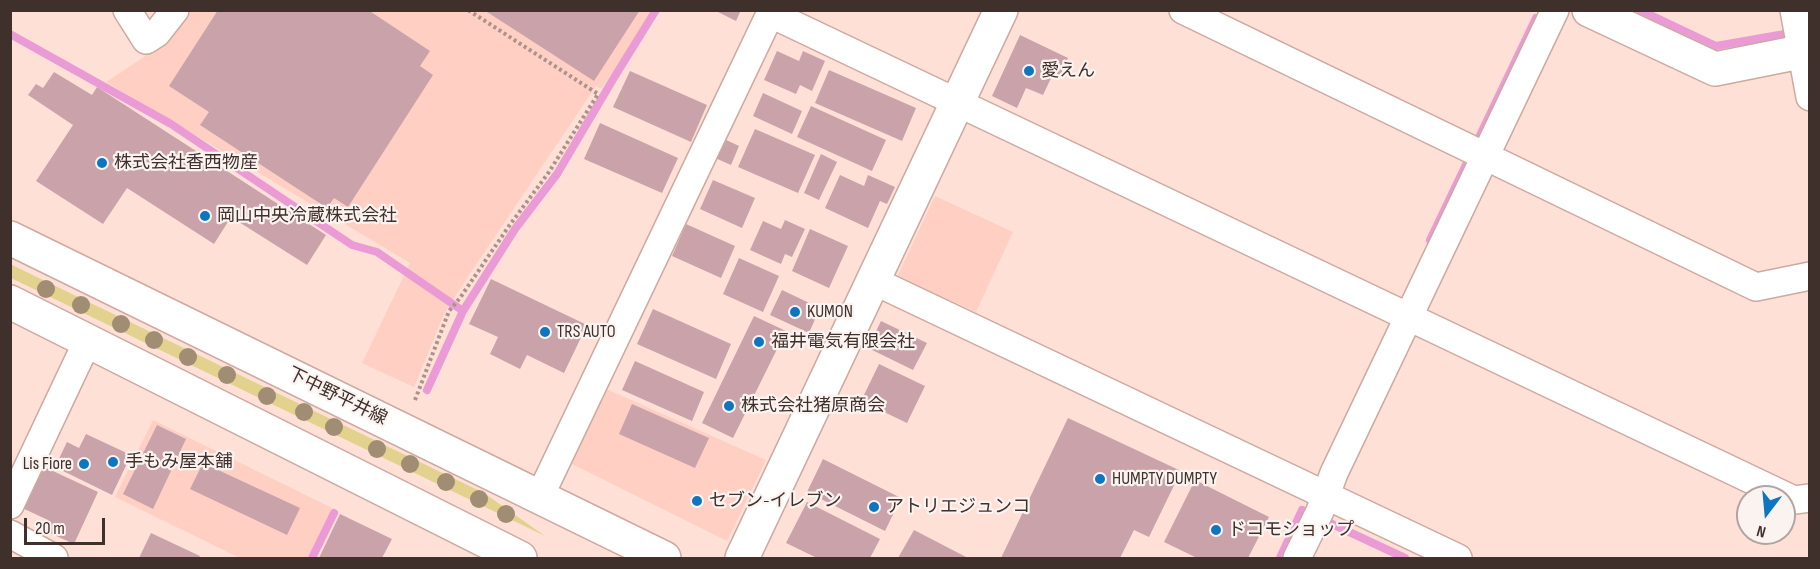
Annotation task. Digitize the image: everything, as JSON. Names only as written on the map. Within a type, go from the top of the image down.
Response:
[{"type":"street","points":[[127,10],[146,40],[157,33],[175,10]]},
{"type":"street","points":[[742,558],[1001,10]]},
{"type":"street","points":[[1183,10],[1756,287],[1809,276]]},
{"type":"street","points":[[1297,558],[1320,510],[1334,473],[1409,317],[1478,152],[1555,10]]},
{"type":"street","points":[[1589,10],[1715,69],[1800,35],[1809,97]]},
{"type":"street","points":[[540,496],[772,12],[1794,501],[1809,498]]},
{"type":"street","name":"下中野平井線","points":[[10,238],[664,558]]},
{"type":"street","points":[[874,281],[1320,510],[1458,558]]},
{"type":"street","points":[[10,302],[520,558]]},
{"type":"street","points":[[10,505],[88,340]]},
{"type":"street","points":[[10,534],[54,558]]},
{"type":"path","points":[[415,400],[449,311],[549,172],[598,94],[468,10]]},
{"type":"shaded area","points":[[180,11],[653,11],[601,89],[596,86],[459,290],[444,314],[414,387],[362,363],[410,263],[106,82],[144,57]]},
{"type":"shaded area","points":[[935,196],[1013,232],[976,312],[897,277]]},
{"type":"shaded area","points":[[10,264],[484,493],[545,536],[11,278]]},
{"type":"shaded area","name":"セブン-イレブン","points":[[604,388],[766,460],[727,541],[568,462]]},
{"type":"shaded area","points":[[153,420],[332,508],[308,558],[240,558],[115,497]]},
{"type":"building","points":[[218,10],[368,10],[430,51],[420,66],[433,75],[348,207],[334,198],[327,208],[200,125],[209,112],[169,86]]},
{"type":"building","points":[[484,10],[640,10],[594,81]]},
{"type":"building","points":[[714,10],[741,10],[736,21]]},
{"type":"building","points":[[1020,35],[1068,58],[1059,79],[1052,76],[1043,95],[1026,88],[1017,108],[992,96]]},
{"type":"building","points":[[777,51],[799,61],[803,51],[825,61],[812,91],[800,85],[796,94],[764,80]]},
{"type":"building","points":[[829,70],[916,108],[902,141],[815,103]]},
{"type":"building","points":[[630,71],[707,105],[691,142],[613,107]]},
{"type":"building","points":[[54,72],[92,95],[97,87],[326,235],[307,265],[231,217],[214,244],[127,188],[103,224],[36,181],[73,125],[28,95],[36,84],[43,88]]},
{"type":"building","points":[[763,93],[802,111],[792,134],[753,116]]},
{"type":"building","points":[[811,106],[886,140],[872,171],[797,137]]},
{"type":"building","points":[[600,123],[678,158],[662,193],[584,159]]},
{"type":"building","points":[[755,129],[815,155],[798,193],[738,167]]},
{"type":"building","points":[[722,138],[739,146],[731,165],[713,157]]},
{"type":"building","points":[[821,154],[837,162],[819,200],[804,193]]},
{"type":"building","points":[[840,175],[864,186],[868,175],[895,187],[887,204],[880,201],[868,228],[825,208]]},
{"type":"building","points":[[713,180],[755,198],[742,228],[700,209]]},
{"type":"building","points":[[785,220],[805,229],[792,257],[785,254],[781,264],[750,250],[763,221],[781,229]]},
{"type":"building","points":[[686,224],[735,246],[721,278],[672,256]]},
{"type":"building","points":[[810,229],[848,246],[829,288],[792,271]]},
{"type":"building","points":[[739,258],[779,276],[763,312],[723,294]]},
{"type":"building","points":[[491,279],[587,325],[564,373],[527,355],[520,369],[490,354],[498,337],[469,324]]},
{"type":"building","points":[[782,290],[820,308],[809,333],[770,315]]},
{"type":"building","points":[[653,309],[731,344],[716,379],[637,344]]},
{"type":"building","points":[[754,316],[786,331],[733,438],[702,423]]},
{"type":"building","points":[[881,321],[927,343],[913,370],[868,348]]},
{"type":"building","points":[[635,361],[704,392],[692,421],[622,390]]},
{"type":"building","points":[[879,364],[925,386],[907,423],[861,401]]},
{"type":"building","points":[[632,404],[709,438],[695,468],[619,434]]},
{"type":"building","points":[[1068,418],[1181,471],[1149,537],[1134,530],[1120,558],[1001,558]]},
{"type":"building","points":[[157,425],[186,439],[153,509],[123,494]]},
{"type":"building","points":[[86,434],[131,455],[112,495],[55,467],[67,442],[79,448]]},
{"type":"building","points":[[823,459],[901,498],[885,531],[807,492]]},
{"type":"building","points":[[203,463],[300,508],[287,535],[190,489]]},
{"type":"building","points":[[40,465],[98,492],[74,544],[43,530],[48,520],[20,507]]},
{"type":"building","points":[[1195,480],[1269,517],[1248,558],[1197,558],[1164,542]]},
{"type":"building","points":[[807,502],[880,539],[870,558],[817,558],[786,543]]},
{"type":"building","points":[[340,514],[392,539],[382,558],[319,558]]},
{"type":"building","points":[[914,530],[968,558],[898,558]]},
{"type":"building","points":[[151,533],[200,556],[199,558],[139,558]]},
{"type":"waterway","points":[[427,390],[463,311],[515,229],[557,174],[656,10]]},
{"type":"waterway","points":[[1640,10],[1716,46],[1796,32]]},
{"type":"waterway","points":[[1809,10],[1810,15]]},
{"type":"waterway","points":[[1430,240],[1536,18]]},
{"type":"waterway","points":[[10,34],[171,124],[352,245],[377,252],[463,311]]},
{"type":"waterway","points":[[1280,558],[1302,510],[1405,558]]},
{"type":"waterway","points":[[312,558],[334,513]]},
{"type":"place","name":"愛えん","points":[[1029,71]]},
{"type":"place","name":"株式会社香西物産","points":[[102,163]]},
{"type":"place","name":"岡山中央冷蔵株式会社","points":[[205,216]]},
{"type":"place","name":"KUMON","points":[[795,312]]},
{"type":"place","name":"TRS AUTO","points":[[545,332]]},
{"type":"place","name":"福井電気有限会社","points":[[759,342]]},
{"type":"place","name":"株式会社猪原商会","points":[[729,406]]},
{"type":"place","name":"手もみ屋本舗","points":[[113,462]]},
{"type":"place","name":"Lis Fiore","points":[[84,464]]},
{"type":"place","name":"HUMPTY DUMPTY","points":[[1100,479]]},
{"type":"place","name":"セブン-イレブン","points":[[697,501]]},
{"type":"place","name":"アトリエジュンコ","points":[[874,507]]},
{"type":"place","name":"ドコモショップ","points":[[1216,530]]}]
